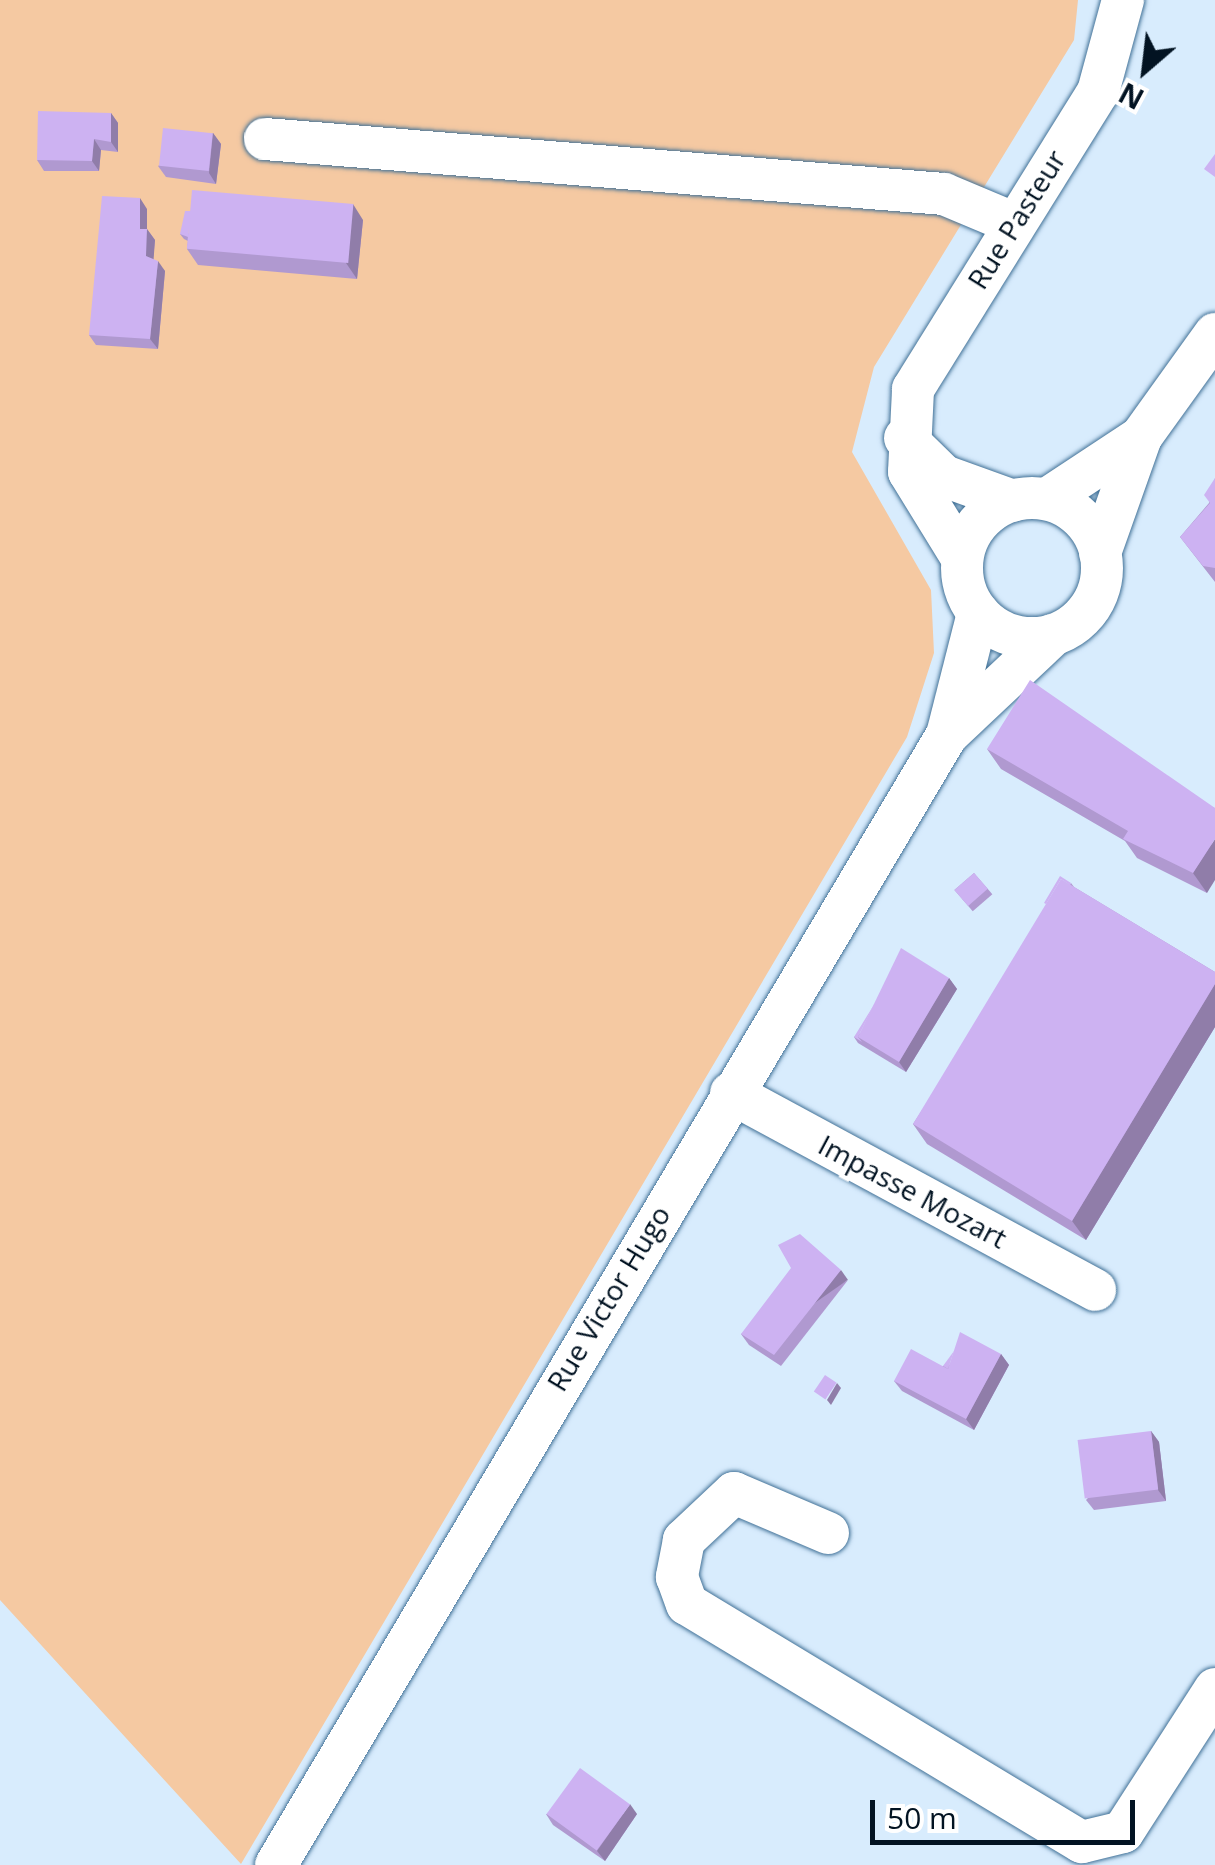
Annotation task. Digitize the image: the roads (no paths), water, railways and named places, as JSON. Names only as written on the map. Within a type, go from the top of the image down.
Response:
[{"type":"street","name":"Rue Pasteur","points":[[962,558],[923,502],[905,438],[913,389],[1011,222],[1098,92],[1123,0]]},
{"type":"street","points":[[265,139],[944,194],[1011,222]]},
{"type":"street","points":[[1141,437],[1030,500],[980,520],[962,558],[978,613],[1005,633],[1054,635],[1091,607],[1100,553],[1141,437],[1215,334]]},
{"type":"street","points":[[905,438],[944,476],[1078,516],[1100,553]]},
{"type":"street","name":"Rue Victor Hugo","points":[[947,735],[978,613]]},
{"type":"street","name":"Rue Victor Hugo","points":[[276,1865],[947,735],[1054,635]]},
{"type":"street","name":"Impasse Mozart","points":[[731,1093],[1095,1290]]},
{"type":"street","points":[[828,1533],[734,1493],[684,1540],[677,1577],[687,1604],[1082,1842],[1123,1832],[1215,1689]]}]
